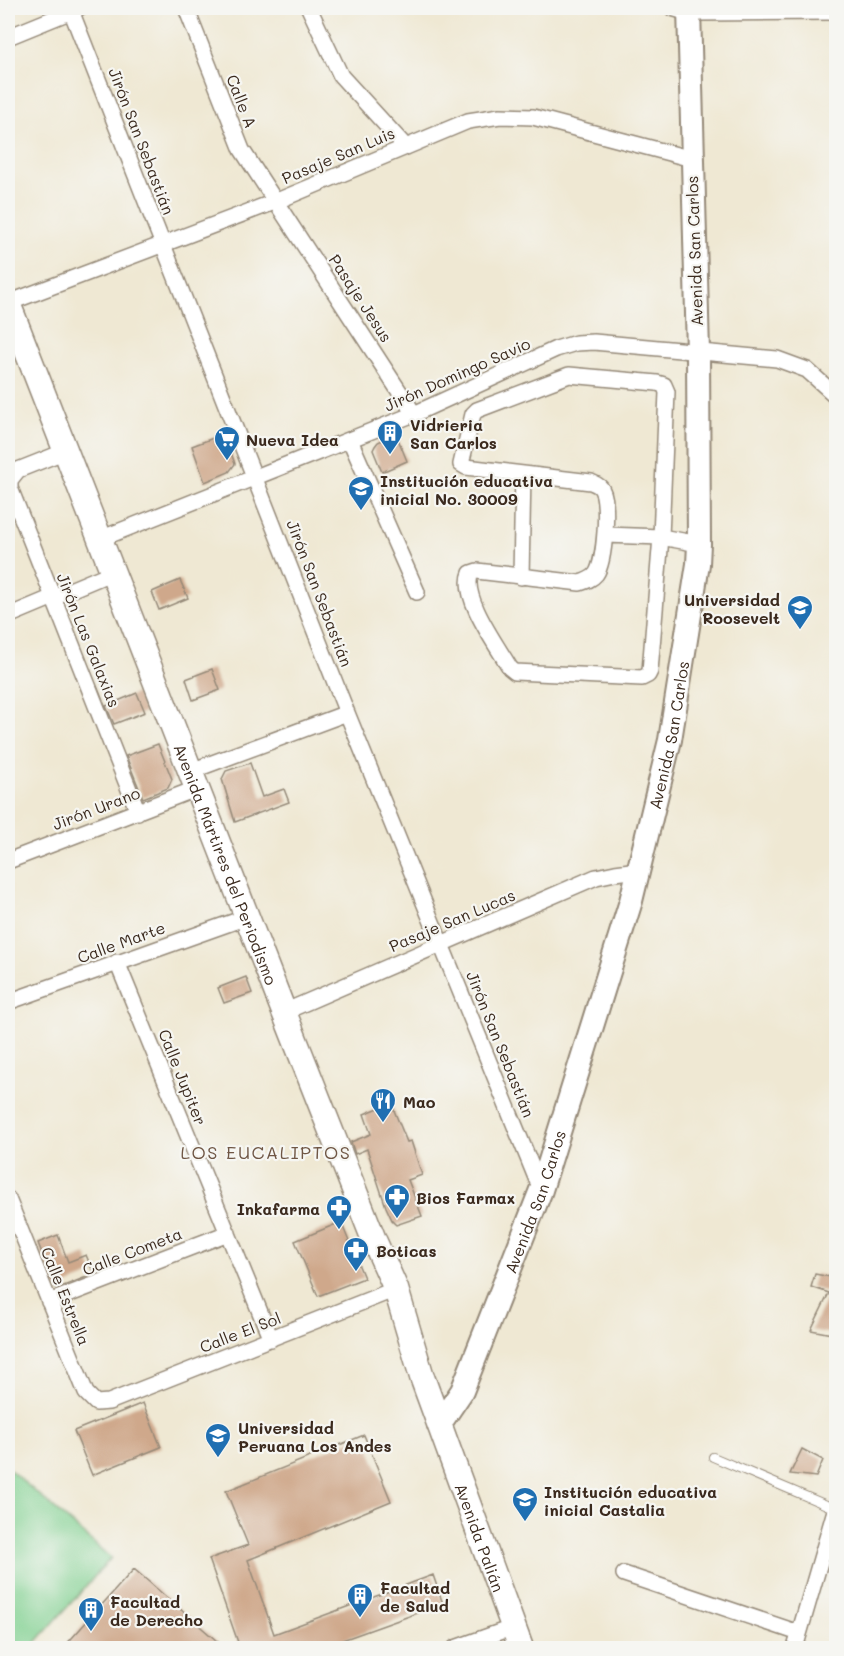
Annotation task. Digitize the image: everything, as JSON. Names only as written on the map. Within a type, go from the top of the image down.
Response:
[{"type":"main road","name":"Avenida San Carlos","points":[[439,1425],[462,1391],[542,1190],[631,901],[670,740],[698,564],[699,544],[698,352],[692,159],[683,9]]},
{"type":"main road","name":"Avenida Mártires del Periodismo","points":[[8,303],[284,1012],[374,1240],[396,1289],[439,1425]]},
{"type":"main road","name":"Avenida Palián","points":[[439,1425],[518,1638]]},
{"type":"street","points":[[8,37],[74,8]]},
{"type":"street","name":"Jirón San Sebastián","points":[[74,8],[163,244],[347,712],[542,1190]]},
{"type":"street","name":"Calle A","points":[[186,8],[242,150],[277,201]]},
{"type":"street","points":[[309,8],[341,76],[406,147]]},
{"type":"street","points":[[683,9],[830,10]]},
{"type":"street","name":"Pasaje San Luis","points":[[8,303],[277,201],[468,121],[500,116],[532,117],[692,159]]},
{"type":"street","name":"Pasaje Jesus","points":[[277,201],[414,414]]},
{"type":"street","name":"Jirón Domingo Savio","points":[[100,539],[414,414],[556,349],[576,343],[594,342],[777,359],[807,370],[837,396]]},
{"type":"street","points":[[568,375],[664,385],[667,392],[661,537],[648,675],[642,678],[515,672],[510,668],[470,599],[468,580],[471,573],[477,571],[580,583],[590,580],[600,568],[606,535],[603,491],[597,484],[523,474],[466,467],[461,464],[477,410],[568,375]]},
{"type":"street","points":[[350,440],[417,592]]},
{"type":"street","name":"Jirón Las Galaxias","points":[[66,451],[18,470],[10,480],[10,488],[138,812]]},
{"type":"street","points":[[521,577],[523,474]]},
{"type":"street","points":[[606,535],[661,537],[699,544]]},
{"type":"street","points":[[8,616],[113,573]]},
{"type":"street","name":"Jirón Urano","points":[[8,861],[138,812],[194,779],[347,712]]},
{"type":"street","name":"Pasaje San Lucas","points":[[284,1012],[596,877],[638,870]]},
{"type":"street","name":"Calle Marte","points":[[8,1002],[247,917]]},
{"type":"street","name":"Calle Jupiter","points":[[117,962],[271,1339]]},
{"type":"street","name":"Calle Estrella","points":[[8,1199],[86,1393],[96,1404]]},
{"type":"street","name":"Calle Cometa","points":[[49,1302],[228,1233]]},
{"type":"street","name":"Calle El Sol","points":[[96,1404],[109,1402],[396,1289]]},
{"type":"street","points":[[795,1648],[836,1508]]},
{"type":"street","points":[[624,1574],[800,1633]]},
{"type":"street","points":[[455,1648],[518,1638]]},
{"type":"lane","points":[[714,1457],[836,1508]]},
{"type":"green space","points":[[8,1468],[111,1558],[31,1648],[8,1648]]},
{"type":"building","points":[[224,434],[235,464],[229,472],[205,482],[192,446]]},
{"type":"building","name":"Vidrieria San Carlos","points":[[396,434],[407,461],[382,472],[373,450],[378,442]]},
{"type":"building","points":[[180,580],[188,598],[159,610],[152,592]]},
{"type":"building","points":[[212,669],[220,690],[193,700],[186,679]]},
{"type":"building","points":[[137,693],[145,712],[114,724],[106,706]]},
{"type":"building","points":[[158,744],[172,779],[168,788],[143,798],[126,756]]},
{"type":"building","points":[[250,763],[262,797],[284,789],[289,802],[235,822],[222,779],[226,771]]},
{"type":"building","points":[[246,977],[252,993],[224,1003],[218,988]]},
{"type":"building","points":[[391,1103],[407,1142],[411,1141],[422,1175],[408,1180],[422,1216],[396,1225],[386,1207],[367,1149],[355,1154],[351,1142],[371,1134],[364,1114]]},
{"type":"building","points":[[341,1222],[364,1278],[318,1296],[295,1241]]},
{"type":"building","points":[[58,1235],[68,1262],[86,1255],[94,1274],[56,1289],[38,1243]]},
{"type":"building","points":[[815,1274],[835,1278],[837,1276],[837,1335],[811,1330],[829,1293],[811,1287]]},
{"type":"building","points":[[143,1403],[161,1447],[92,1475],[74,1431]]},
{"type":"building","points":[[364,1435],[391,1501],[248,1560],[274,1634],[433,1575],[443,1604],[320,1648],[240,1648],[209,1559],[248,1545],[226,1491]]},
{"type":"building","points":[[802,1449],[823,1460],[816,1477],[790,1474]]},
{"type":"building","points":[[134,1569],[225,1648],[63,1648]]},
{"type":"place","name":"Vidrieria San Carlos","points":[[390,456]]},
{"type":"place","name":"Nueva Idea","points":[[227,462]]},
{"type":"place","name":"Institución educativa inicial No. 30009","points":[[361,512]]},
{"type":"place","name":"Universidad Roosevelt","points":[[800,631]]},
{"type":"place","name":"Mao","points":[[383,1124]]},
{"type":"place","name":"Bios Farmax","points":[[397,1220]]},
{"type":"place","name":"Inkafarma","points":[[339,1231]]},
{"type":"place","name":"Boticas","points":[[356,1273]]},
{"type":"place","name":"Universidad Peruana Los Andes","points":[[218,1459]]},
{"type":"place","name":"Institución educativa inicial Castalia","points":[[525,1523]]},
{"type":"place","name":"Facultad de Salud","points":[[360,1619]]},
{"type":"place","name":"Facultad de Derecho","points":[[91,1633]]},
{"type":"district","name":"LOS EUCALIPTOS","points":[[266,1152]]}]
